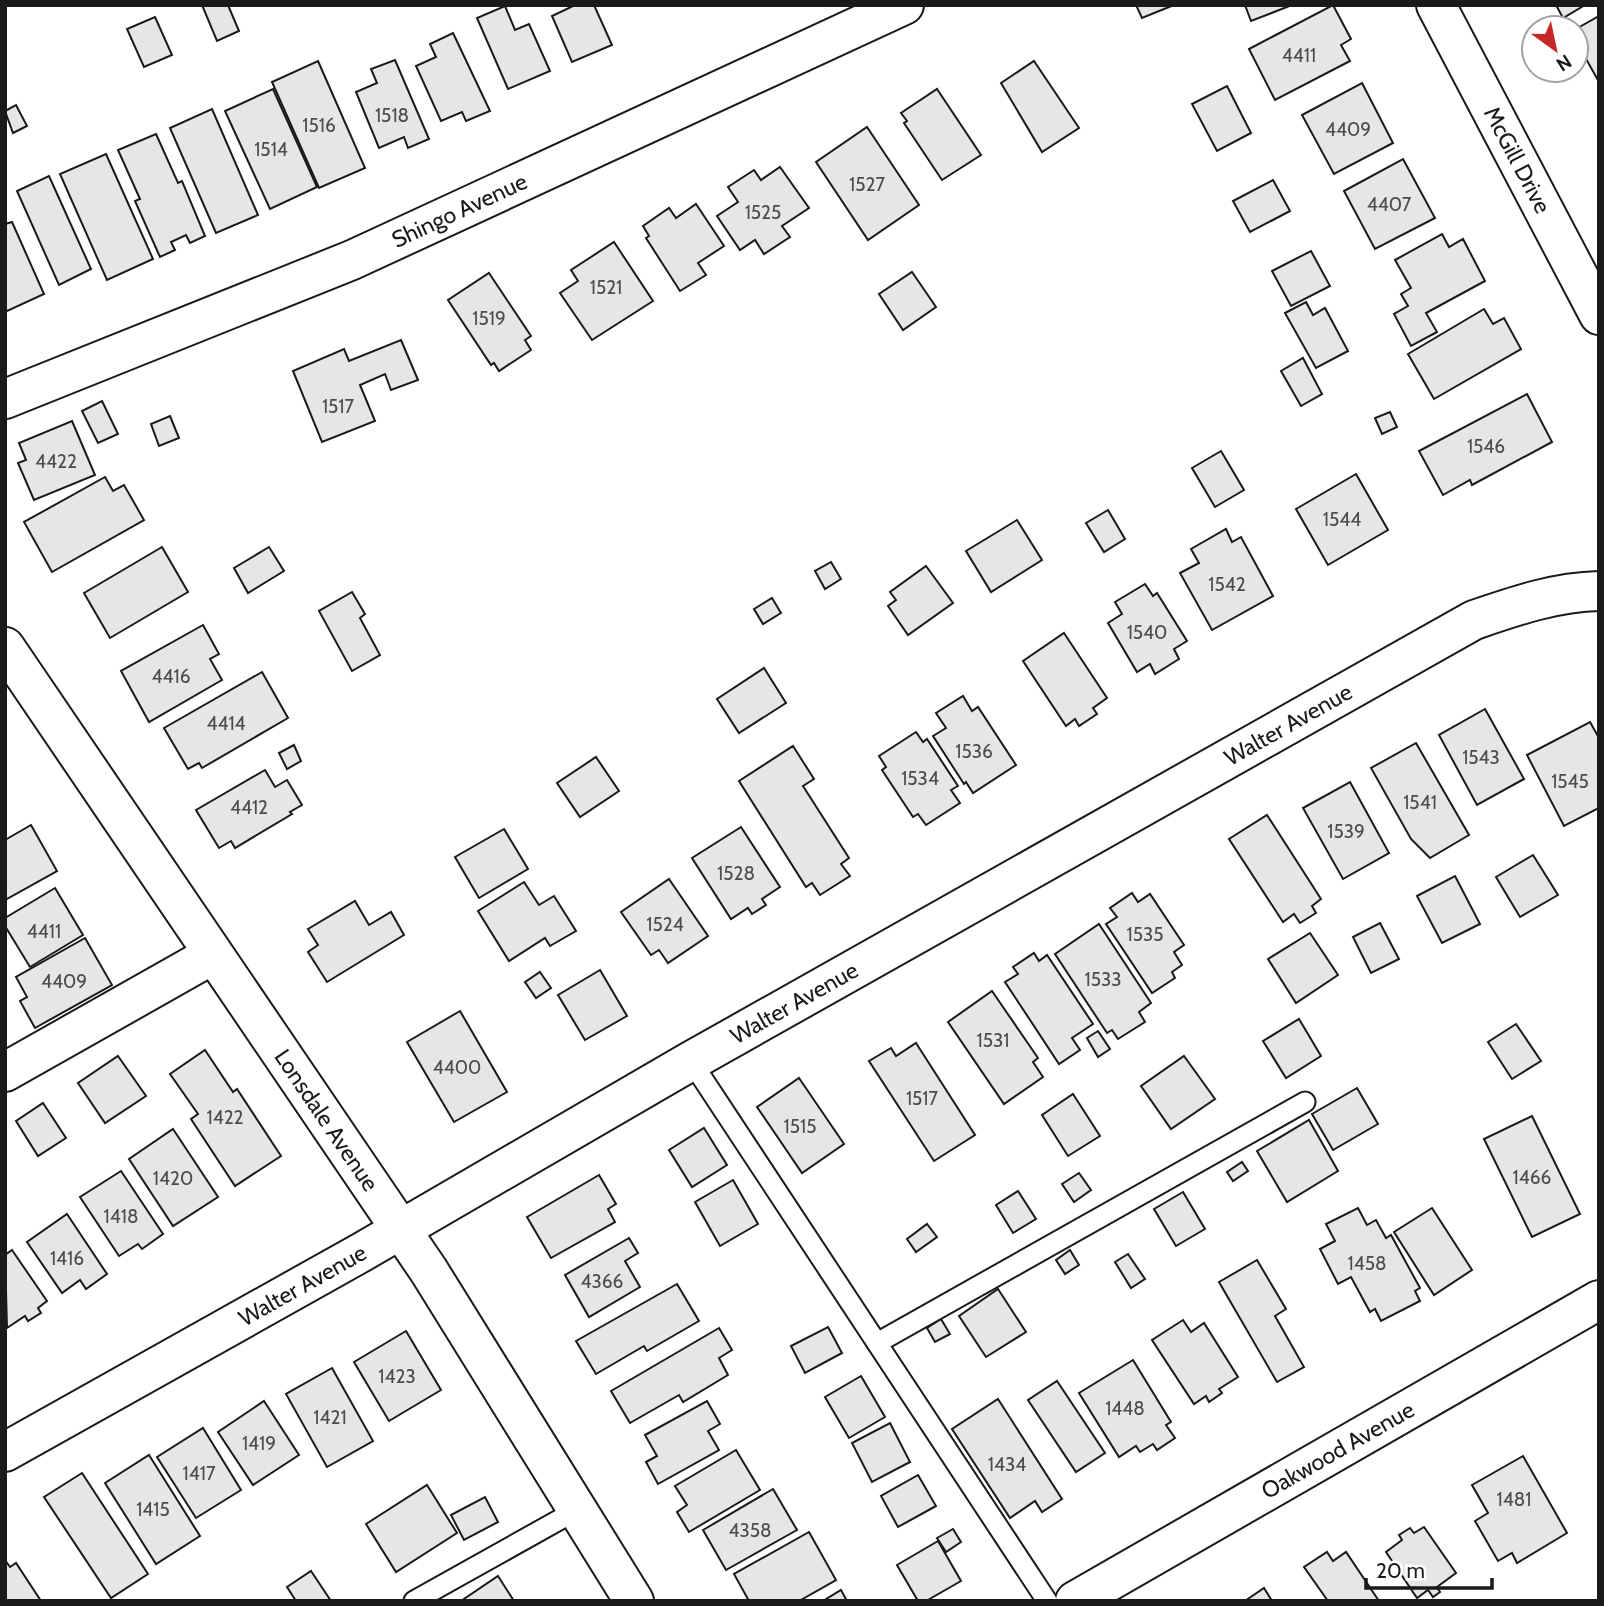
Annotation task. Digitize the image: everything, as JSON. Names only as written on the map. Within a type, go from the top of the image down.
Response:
[{"type":"street","name":"Shingo Avenue","points":[[5,399],[352,260],[904,5]]},
{"type":"street","name":"McGill Drive","points":[[1436,5],[1599,316]]},
{"type":"street","name":"Walter Avenue","points":[[5,1452],[691,1061],[1474,621],[1528,601],[1599,591]]},
{"type":"street","name":"Lonsdale Avenue","points":[[5,647],[429,1271],[634,1601]]},
{"type":"street","points":[[5,1072],[212,955]]},
{"type":"street","name":"Oakwood Avenue","points":[[1075,1601],[1599,1300]]},
{"type":"lane","points":[[691,1061],[1047,1601]]},
{"type":"lane","points":[[877,1343],[1305,1102]]},
{"type":"lane","points":[[414,1601],[576,1511]]},
{"type":"building","points":[[202,5],[228,5],[239,31],[217,41]]},
{"type":"building","points":[[575,5],[594,5],[612,45],[572,62],[552,16]]},
{"type":"building","points":[[1136,5],[1174,5],[1142,18]]},
{"type":"building","points":[[1245,5],[1292,5],[1251,21]]},
{"type":"building","points":[[1333,5],[1351,39],[1341,45],[1350,61],[1275,100],[1249,49]]},
{"type":"building","points":[[1556,5],[1585,5],[1570,14],[1561,14]]},
{"type":"building","points":[[505,6],[515,30],[529,24],[550,71],[508,89],[477,18]]},
{"type":"building","points":[[1599,16],[1599,82],[1590,66],[1590,21]]},
{"type":"building","points":[[155,17],[172,55],[144,67],[127,29]]},
{"type":"building","points":[[453,33],[490,111],[466,121],[462,112],[441,121],[416,66],[436,57],[430,44]]},
{"type":"building","points":[[395,60],[429,139],[408,148],[404,137],[379,148],[356,92],[377,83],[371,69]]},
{"type":"building","points":[[318,61],[365,168],[319,188],[272,82]]},
{"type":"building","points":[[1034,61],[1079,128],[1042,152],[1001,83]]},
{"type":"building","points":[[1362,83],[1393,143],[1334,174],[1302,115]]},
{"type":"building","points":[[1227,86],[1251,133],[1217,151],[1192,104]]},
{"type":"building","points":[[273,89],[317,187],[270,209],[225,111]]},
{"type":"building","points":[[937,89],[981,155],[942,180],[904,123],[907,121],[901,113]]},
{"type":"building","points":[[16,105],[27,126],[13,133],[5,111]]},
{"type":"building","points":[[212,109],[258,215],[216,233],[170,128]]},
{"type":"building","points":[[867,127],[919,205],[868,240],[816,162]]},
{"type":"building","points":[[156,134],[178,183],[182,181],[205,236],[190,243],[186,235],[171,242],[175,250],[160,257],[135,201],[140,199],[118,150]]},
{"type":"building","points":[[106,154],[153,259],[107,280],[60,174]]},
{"type":"building","points":[[1403,159],[1435,218],[1375,249],[1344,191]]},
{"type":"building","points":[[780,167],[809,208],[782,226],[790,237],[764,254],[755,240],[740,250],[717,216],[738,202],[728,187],[754,170],[761,180]]},
{"type":"building","points":[[49,176],[91,269],[59,285],[17,191]]},
{"type":"building","points":[[1273,180],[1290,211],[1250,232],[1233,201]]},
{"type":"building","points":[[696,204],[724,246],[698,263],[706,275],[680,291],[646,238],[649,236],[643,226],[669,208],[676,218]]},
{"type":"building","points":[[12,222],[44,294],[5,312],[5,224]]},
{"type":"building","points":[[1442,234],[1449,247],[1463,239],[1485,281],[1426,313],[1437,332],[1411,346],[1394,314],[1408,306],[1401,294],[1411,288],[1395,260]]},
{"type":"building","points":[[614,242],[653,301],[592,340],[560,293],[578,281],[571,270]]},
{"type":"building","points":[[1311,251],[1330,286],[1291,306],[1272,271]]},
{"type":"building","points":[[912,272],[936,307],[903,330],[879,294]]},
{"type":"building","points":[[489,273],[531,336],[525,340],[531,350],[499,371],[494,363],[491,365],[448,300]]},
{"type":"building","points":[[1306,302],[1313,315],[1325,308],[1348,351],[1316,368],[1285,313]]},
{"type":"building","points":[[1484,309],[1493,324],[1504,318],[1521,349],[1434,399],[1408,354]]},
{"type":"building","points":[[401,340],[418,380],[391,390],[385,374],[360,385],[375,421],[322,442],[293,371],[344,349],[349,361]]},
{"type":"building","points":[[1303,358],[1322,394],[1301,406],[1281,371]]},
{"type":"building","points":[[1527,394],[1552,442],[1472,485],[1470,480],[1443,495],[1419,451]]},
{"type":"building","points":[[102,401],[118,434],[98,443],[82,411]]},
{"type":"building","points":[[1390,412],[1397,427],[1382,434],[1375,418]]},
{"type":"building","points":[[170,416],[179,438],[159,446],[151,424]]},
{"type":"building","points":[[72,421],[95,475],[34,500],[18,463],[26,460],[19,443]]},
{"type":"building","points":[[1221,451],[1244,490],[1215,507],[1192,468]]},
{"type":"building","points":[[1356,474],[1388,530],[1328,565],[1296,509]]},
{"type":"building","points":[[105,477],[113,491],[124,485],[144,520],[52,572],[24,522]]},
{"type":"building","points":[[1108,510],[1125,539],[1104,552],[1086,523]]},
{"type":"building","points":[[1017,520],[1042,560],[991,592],[966,551]]},
{"type":"building","points":[[1226,529],[1232,542],[1241,537],[1273,596],[1212,630],[1180,573],[1199,563],[1191,549]]},
{"type":"building","points":[[162,547],[188,592],[110,638],[84,593]]},
{"type":"building","points":[[269,547],[284,571],[248,593],[234,568]]},
{"type":"building","points":[[831,562],[841,579],[825,589],[815,571]]},
{"type":"building","points":[[926,566],[953,603],[908,635],[888,606],[896,600],[890,592]]},
{"type":"building","points":[[1145,584],[1153,596],[1157,593],[1187,641],[1174,649],[1179,659],[1155,674],[1150,664],[1137,672],[1108,623],[1122,614],[1115,602]]},
{"type":"building","points":[[352,592],[365,614],[360,618],[380,655],[352,671],[319,611]]},
{"type":"building","points":[[772,598],[781,613],[763,624],[754,609]]},
{"type":"building","points":[[203,625],[219,654],[210,659],[222,680],[149,722],[121,671]]},
{"type":"building","points":[[1064,633],[1107,698],[1093,708],[1097,714],[1079,726],[1075,719],[1066,726],[1023,661]]},
{"type":"building","points":[[764,668],[786,703],[739,733],[717,699]]},
{"type":"building","points":[[262,672],[288,718],[202,768],[199,763],[188,769],[164,728]]},
{"type":"building","points":[[963,696],[972,711],[978,707],[1016,765],[973,793],[966,782],[964,784],[933,736],[946,728],[936,713]]},
{"type":"building","points":[[1485,709],[1524,779],[1477,805],[1439,735]]},
{"type":"building","points":[[1590,722],[1599,738],[1599,808],[1564,826],[1527,755]]},
{"type":"building","points":[[916,732],[923,742],[927,739],[958,786],[951,790],[960,803],[926,825],[918,814],[913,817],[882,770],[886,767],[879,756]]},
{"type":"building","points":[[1416,743],[1469,835],[1430,858],[1411,839],[1371,768]]},
{"type":"building","points":[[294,745],[301,761],[287,769],[279,753]]},
{"type":"building","points":[[793,746],[814,779],[803,786],[849,858],[841,864],[850,876],[820,895],[812,883],[806,887],[739,781]]},
{"type":"building","points":[[596,757],[619,791],[580,817],[557,783]]},
{"type":"building","points":[[265,770],[275,787],[287,780],[302,805],[290,812],[292,814],[235,848],[231,841],[219,848],[196,810]]},
{"type":"building","points":[[1350,782],[1389,853],[1343,879],[1303,808]]},
{"type":"building","points":[[1267,815],[1321,899],[1312,906],[1316,913],[1300,923],[1294,914],[1283,922],[1229,839]]},
{"type":"building","points":[[31,825],[57,871],[5,900],[5,840]]},
{"type":"building","points":[[741,827],[780,887],[762,899],[766,905],[752,914],[748,908],[731,919],[692,858]]},
{"type":"building","points":[[504,829],[528,869],[479,898],[455,857]]},
{"type":"building","points":[[1533,855],[1558,895],[1520,917],[1496,877]]},
{"type":"building","points":[[1455,876],[1480,924],[1442,943],[1417,896]]},
{"type":"building","points":[[669,879],[708,936],[668,963],[659,950],[651,955],[621,912]]},
{"type":"building","points":[[524,882],[539,905],[554,896],[576,931],[550,946],[545,938],[509,961],[478,911]]},
{"type":"building","points":[[55,888],[83,935],[30,967],[5,926],[5,918]]},
{"type":"building","points":[[1132,893],[1138,902],[1150,894],[1184,945],[1174,952],[1182,965],[1172,972],[1175,978],[1152,993],[1106,924],[1117,917],[1110,908]]},
{"type":"building","points":[[355,901],[369,925],[391,912],[404,935],[327,982],[308,952],[318,945],[308,929]]},
{"type":"building","points":[[1380,923],[1399,959],[1371,973],[1353,937]]},
{"type":"building","points":[[1099,924],[1151,1003],[1139,1012],[1145,1022],[1118,1039],[1112,1030],[1107,1033],[1055,954]]},
{"type":"building","points":[[1310,933],[1338,975],[1296,1003],[1268,959]]},
{"type":"building","points":[[85,938],[112,985],[35,1028],[20,1001],[27,997],[16,977]]},
{"type":"building","points":[[1034,953],[1039,961],[1047,955],[1093,1024],[1072,1038],[1080,1050],[1059,1064],[1005,982],[1018,974],[1013,967]]},
{"type":"building","points":[[600,970],[627,1016],[585,1040],[558,995]]},
{"type":"building","points":[[540,972],[551,988],[536,998],[525,982]]},
{"type":"building","points":[[992,991],[1038,1058],[1033,1062],[1043,1077],[1004,1104],[948,1022]]},
{"type":"building","points":[[460,1011],[507,1092],[454,1122],[407,1042]]},
{"type":"building","points":[[1299,1019],[1321,1056],[1286,1078],[1263,1041]]},
{"type":"building","points":[[1516,1024],[1541,1061],[1512,1079],[1488,1042]]},
{"type":"building","points":[[1098,1031],[1110,1049],[1098,1057],[1087,1038]]},
{"type":"building","points":[[916,1043],[975,1135],[934,1161],[869,1061],[891,1048],[896,1056]]},
{"type":"building","points":[[205,1050],[233,1092],[237,1089],[281,1156],[235,1186],[191,1119],[198,1114],[170,1074]]},
{"type":"building","points":[[118,1056],[146,1096],[105,1123],[78,1083]]},
{"type":"building","points":[[1184,1056],[1215,1099],[1171,1129],[1141,1086]]},
{"type":"building","points":[[799,1078],[844,1144],[802,1173],[757,1107]]},
{"type":"building","points":[[1357,1088],[1378,1124],[1333,1150],[1312,1114]]},
{"type":"building","points":[[1073,1094],[1100,1136],[1068,1156],[1042,1115]]},
{"type":"building","points":[[43,1103],[66,1138],[38,1156],[16,1121]]},
{"type":"building","points":[[1532,1116],[1580,1214],[1532,1237],[1484,1139]]},
{"type":"building","points":[[1309,1120],[1338,1171],[1287,1202],[1257,1151]]},
{"type":"building","points":[[704,1128],[727,1165],[692,1187],[669,1150]]},
{"type":"building","points":[[173,1129],[218,1197],[173,1226],[129,1159]]},
{"type":"building","points":[[1242,1162],[1248,1171],[1233,1181],[1227,1172]]},
{"type":"building","points":[[121,1171],[163,1234],[142,1249],[138,1244],[119,1256],[80,1197]]},
{"type":"building","points":[[1079,1173],[1091,1190],[1074,1202],[1062,1184]]},
{"type":"building","points":[[599,1175],[616,1204],[608,1209],[615,1222],[551,1258],[527,1217]]},
{"type":"building","points":[[733,1180],[758,1224],[720,1246],[695,1202]]},
{"type":"building","points":[[1018,1191],[1036,1219],[1013,1233],[996,1205]]},
{"type":"building","points":[[1183,1192],[1205,1229],[1176,1246],[1154,1209]]},
{"type":"building","points":[[1358,1208],[1367,1225],[1376,1220],[1386,1238],[1391,1235],[1420,1288],[1415,1291],[1420,1301],[1381,1321],[1375,1309],[1370,1312],[1351,1277],[1338,1284],[1320,1249],[1335,1241],[1326,1224]]},
{"type":"building","points":[[1432,1208],[1472,1270],[1434,1295],[1394,1232]]},
{"type":"building","points":[[67,1214],[107,1274],[86,1289],[80,1280],[62,1293],[27,1242]]},
{"type":"building","points":[[927,1224],[937,1237],[916,1252],[907,1239]]},
{"type":"building","points":[[629,1238],[638,1253],[625,1261],[640,1287],[589,1317],[565,1275]]},
{"type":"building","points":[[12,1250],[47,1301],[38,1308],[41,1313],[28,1321],[25,1316],[7,1328],[5,1255]]},
{"type":"building","points":[[1070,1250],[1079,1265],[1065,1274],[1056,1260]]},
{"type":"building","points":[[1128,1254],[1145,1279],[1131,1288],[1115,1262]]},
{"type":"building","points":[[1257,1260],[1286,1309],[1275,1316],[1304,1367],[1277,1382],[1219,1282]]},
{"type":"building","points":[[677,1284],[699,1321],[647,1351],[644,1346],[596,1374],[576,1341]]},
{"type":"building","points":[[998,1289],[1026,1332],[986,1357],[959,1316]]},
{"type":"building","points":[[941,1319],[950,1334],[935,1342],[927,1328]]},
{"type":"building","points":[[1183,1320],[1191,1332],[1204,1323],[1238,1377],[1219,1389],[1222,1393],[1209,1402],[1206,1396],[1194,1404],[1152,1340]]},
{"type":"building","points":[[828,1327],[842,1353],[805,1373],[791,1346]]},
{"type":"building","points":[[719,1328],[732,1350],[719,1358],[728,1375],[683,1402],[679,1395],[630,1423],[611,1391]]},
{"type":"building","points":[[406,1331],[441,1390],[389,1421],[354,1362]]},
{"type":"building","points":[[1133,1360],[1171,1422],[1166,1425],[1175,1438],[1157,1450],[1153,1444],[1140,1452],[1136,1446],[1119,1457],[1079,1393]]},
{"type":"building","points":[[332,1368],[373,1441],[327,1467],[286,1394]]},
{"type":"building","points":[[861,1376],[885,1417],[849,1438],[825,1397]]},
{"type":"building","points":[[1057,1381],[1105,1453],[1076,1472],[1028,1400]]},
{"type":"building","points":[[998,1399],[1062,1499],[1042,1512],[1035,1501],[1010,1518],[952,1429]]},
{"type":"building","points":[[264,1401],[299,1455],[253,1485],[218,1432]]},
{"type":"building","points":[[707,1401],[720,1424],[708,1431],[719,1450],[658,1484],[646,1462],[657,1456],[645,1435]]},
{"type":"building","points":[[890,1423],[910,1462],[872,1482],[852,1443]]},
{"type":"building","points":[[203,1428],[241,1490],[196,1518],[157,1457]]},
{"type":"building","points":[[736,1450],[760,1490],[689,1532],[677,1512],[687,1505],[675,1486]]},
{"type":"building","points":[[149,1455],[200,1536],[156,1564],[105,1483]]},
{"type":"building","points":[[1523,1456],[1567,1533],[1517,1563],[1512,1553],[1498,1561],[1475,1521],[1488,1513],[1472,1485]]},
{"type":"building","points":[[82,1473],[148,1574],[111,1598],[44,1497]]},
{"type":"building","points":[[918,1475],[936,1506],[898,1527],[881,1496]]},
{"type":"building","points":[[427,1485],[457,1533],[396,1572],[366,1524]]},
{"type":"building","points":[[773,1489],[797,1530],[726,1570],[703,1530]]},
{"type":"building","points":[[485,1497],[498,1522],[464,1540],[451,1515]]},
{"type":"building","points":[[1424,1527],[1456,1573],[1437,1587],[1440,1592],[1433,1597],[1428,1590],[1417,1598],[1386,1552],[1402,1540],[1399,1535],[1410,1528],[1414,1533]]},
{"type":"building","points":[[953,1529],[961,1542],[946,1552],[937,1538]]},
{"type":"building","points":[[809,1532],[836,1580],[799,1601],[749,1601],[734,1574]]},
{"type":"building","points":[[938,1541],[961,1581],[926,1601],[918,1601],[897,1565]]},
{"type":"building","points":[[1327,1552],[1333,1561],[1346,1552],[1379,1601],[1328,1601],[1304,1567]]},
{"type":"building","points":[[5,1560],[10,1567],[16,1563],[41,1601],[5,1601]]},
{"type":"building","points":[[311,1571],[331,1601],[296,1601],[287,1587]]},
{"type":"building","points":[[498,1576],[514,1601],[461,1601]]},
{"type":"building","points":[[1264,1588],[1272,1601],[1245,1601]]},
{"type":"building","points":[[841,1590],[847,1601],[823,1601]]}]
